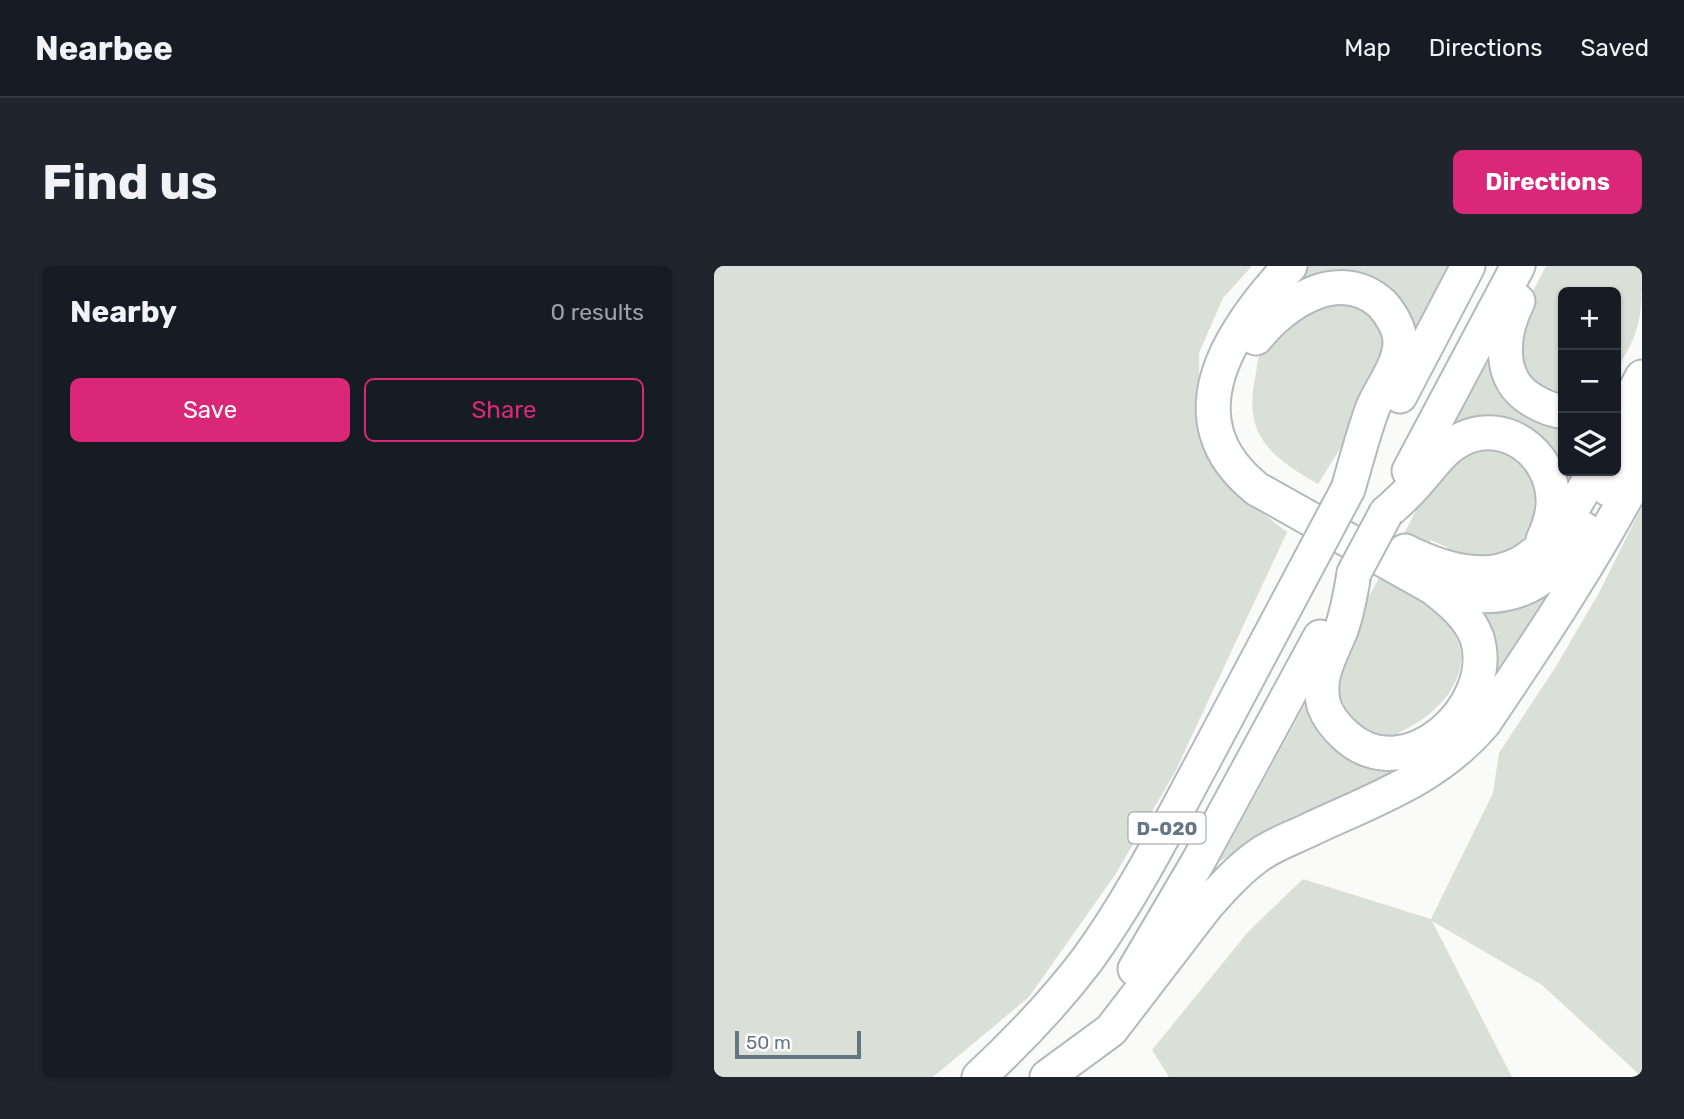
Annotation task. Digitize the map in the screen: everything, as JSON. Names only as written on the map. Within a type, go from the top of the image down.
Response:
[{"type":"highway","points":[[1290,266],[1258,304],[1224,356],[1213,389],[1213,408],[1226,454],[1237,471],[1257,489],[1432,587],[1452,602],[1476,636],[1480,652],[1476,685],[1459,716],[1432,739],[1406,752],[1392,754],[1364,749],[1331,720],[1324,705],[1322,678],[1347,611],[1354,573]]},
{"type":"highway","name":"D-020","points":[[979,1077],[1034,1023],[1087,959],[1108,928],[1167,827],[1468,266]]},
{"type":"highway","name":"D-020","points":[[1046,1077],[1105,1010],[1132,974],[1198,862],[1518,266]]},
{"type":"highway","points":[[1530,266],[1510,318],[1505,342],[1508,370],[1526,397],[1542,406],[1558,410]]},
{"type":"highway","points":[[1348,489],[1374,406],[1397,359],[1400,344],[1398,329],[1376,297],[1349,284],[1332,284],[1314,289],[1282,309],[1246,351],[1236,374],[1231,407],[1234,429],[1242,447],[1262,470],[1281,486],[1430,563],[1466,573],[1483,574],[1500,571],[1544,547],[1556,533],[1591,476]]},
{"type":"highway","points":[[1621,380],[1642,353]]},
{"type":"highway","points":[[1621,418],[1642,377]]},
{"type":"highway","points":[[1432,587],[1494,596],[1538,582],[1556,567],[1573,547],[1591,519],[1618,470],[1642,416]]},
{"type":"highway","points":[[1386,513],[1452,444],[1479,433],[1508,435],[1532,450],[1543,463],[1553,496],[1548,529],[1543,540],[1528,558]]},
{"type":"highway","points":[[1046,1077],[1111,1030],[1207,905],[1262,853],[1400,789],[1444,762],[1466,744],[1490,713],[1584,572],[1618,515],[1642,467]]},
{"type":"shaded area","points":[[714,266],[1252,266],[1223,298],[1199,353],[1200,429],[1222,481],[1287,532],[1175,772],[1115,875],[1029,997],[933,1077],[714,1077]]},
{"type":"shaded area","points":[[1303,266],[1447,266],[1413,335],[1406,318],[1290,290]]},
{"type":"shaded area","points":[[1546,266],[1642,266],[1639,321],[1621,362],[1621,287],[1558,287],[1558,396],[1543,393],[1520,372],[1519,318]]},
{"type":"shaded area","points":[[1311,301],[1367,304],[1388,340],[1358,420],[1318,484],[1287,464],[1265,443],[1253,416],[1252,398],[1261,351]]},
{"type":"shaded area","points":[[1487,363],[1493,375],[1558,416],[1558,476],[1557,471],[1452,428]]},
{"type":"shaded area","points":[[1474,441],[1516,458],[1533,478],[1537,502],[1531,526],[1524,537],[1506,552],[1484,557],[1447,551],[1447,547],[1430,540],[1426,549],[1403,536],[1433,477]]},
{"type":"shaded area","points":[[1558,476],[1579,476],[1564,503]]},
{"type":"shaded area","points":[[1642,506],[1642,1077],[1542,985],[1432,921],[1512,1077],[1169,1077],[1152,1050],[1248,932],[1303,879],[1431,919],[1493,793],[1499,753],[1555,668],[1600,591]]},
{"type":"shaded area","points":[[1565,573],[1490,698],[1470,606]]},
{"type":"shaded area","points":[[1379,578],[1414,597],[1446,622],[1456,637],[1461,654],[1459,672],[1449,693],[1426,716],[1398,733],[1401,740],[1378,740],[1338,709],[1338,653]]},
{"type":"shaded area","points":[[1307,701],[1410,767],[1259,836],[1219,862]]}]
